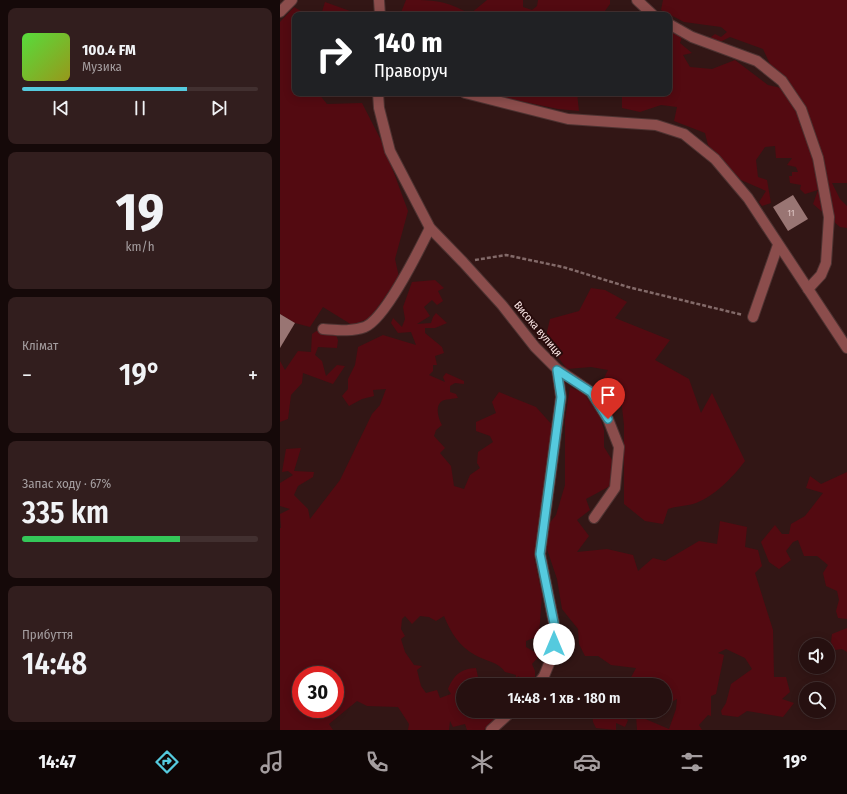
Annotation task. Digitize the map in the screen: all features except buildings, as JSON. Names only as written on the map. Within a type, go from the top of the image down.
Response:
[{"type":"street","points":[[280,12],[292,0]]},
{"type":"street","points":[[379,0],[380,12]]},
{"type":"street","points":[[637,0],[650,12]]},
{"type":"street","points":[[672,26],[692,37],[757,61],[782,81],[801,109],[818,158],[829,217],[826,263],[822,275],[808,289]]},
{"type":"street","name":"Висока вулиця","points":[[378,96],[379,108],[390,151],[430,228],[502,305],[535,347],[557,370],[561,397],[540,554],[556,633],[553,654],[542,678]]},
{"type":"street","points":[[477,96],[568,119],[656,125],[684,134],[716,159],[748,198],[847,348]]},
{"type":"street","points":[[323,328],[349,330],[366,326],[379,317],[416,255],[430,228]]},
{"type":"street","points":[[753,317],[778,245]]},
{"type":"street","points":[[557,370],[591,392],[608,419],[619,447],[615,488],[594,518]]},
{"type":"street","points":[[490,730],[504,718]]},
{"type":"path","points":[[463,262],[506,255],[563,267],[628,287],[753,317]]},
{"type":"shaded area","points":[[406,0],[424,0],[446,3],[466,12],[401,12]]},
{"type":"shaded area","points":[[487,0],[523,0],[523,7],[532,10],[537,6],[538,0],[610,0],[610,4],[604,12],[472,12]]},
{"type":"shaded area","points":[[663,0],[847,0],[847,183],[832,183],[840,199],[847,206],[847,228],[840,227],[813,204],[818,190],[805,194],[800,189],[801,185],[790,183],[789,176],[792,176],[792,172],[798,172],[796,167],[787,165],[792,158],[776,158],[775,146],[765,147],[756,160],[758,177],[767,180],[771,203],[762,206],[759,202],[766,191],[741,180],[708,145],[705,133],[674,121],[677,107],[661,105],[640,112],[622,108],[621,96],[672,96],[672,32],[682,37],[680,43],[692,53],[683,55],[690,67],[712,69],[735,60],[768,85],[781,88],[763,49],[730,37],[720,42],[713,41],[711,37],[715,34],[721,37],[727,32],[721,27],[684,22],[672,16],[672,12],[665,12],[661,10]]},
{"type":"shaded area","points":[[325,2],[350,12],[322,12]]},
{"type":"shaded area","points":[[294,7],[303,12],[292,12],[292,96],[320,96],[327,104],[362,103],[384,146],[408,211],[395,259],[399,277],[370,318],[352,325],[323,307],[310,327],[295,323],[280,314],[280,22]]},
{"type":"shaded area","points":[[505,96],[577,96],[579,111],[558,109],[505,98]]},
{"type":"shaded area","points":[[435,280],[444,288],[438,291],[443,301],[437,305],[432,300],[424,307],[430,316],[417,324],[431,323],[436,313],[447,323],[435,328],[425,328],[425,333],[442,347],[444,353],[435,356],[437,365],[433,365],[433,371],[429,375],[445,382],[443,377],[446,373],[464,381],[464,384],[455,383],[450,386],[450,392],[456,394],[458,398],[444,400],[438,406],[438,413],[442,425],[436,430],[434,436],[445,448],[440,453],[451,466],[454,486],[464,489],[470,475],[480,468],[477,463],[478,452],[493,442],[490,436],[476,431],[476,422],[496,413],[492,402],[499,392],[536,407],[554,427],[540,562],[534,557],[542,595],[539,636],[526,641],[526,647],[540,655],[532,664],[535,671],[535,678],[521,678],[518,676],[518,678],[515,678],[516,675],[505,672],[496,664],[475,655],[464,648],[453,633],[444,616],[436,621],[429,617],[420,616],[412,624],[405,616],[402,619],[401,629],[405,636],[401,639],[405,652],[414,665],[422,666],[417,670],[421,686],[426,693],[437,690],[440,698],[451,694],[448,689],[455,676],[462,671],[476,668],[478,677],[477,678],[456,678],[456,718],[498,718],[484,730],[467,730],[465,724],[453,727],[450,721],[449,730],[408,730],[409,724],[398,707],[367,706],[357,701],[344,712],[344,666],[292,666],[292,718],[336,718],[329,724],[333,730],[280,730],[280,514],[290,509],[280,506],[280,483],[293,475],[288,471],[282,472],[286,449],[301,448],[294,471],[314,472],[313,477],[298,486],[294,495],[308,509],[310,519],[340,480],[372,414],[380,405],[386,389],[373,390],[374,396],[362,399],[349,406],[342,396],[348,389],[348,379],[355,365],[358,347],[383,335],[416,345],[411,332],[398,333],[391,323],[393,318],[402,327],[405,319],[403,307],[412,282]]},
{"type":"shaded area","points":[[591,288],[605,290],[627,302],[615,318],[670,340],[655,360],[689,379],[701,413],[712,393],[745,461],[729,480],[708,497],[693,504],[668,509],[663,524],[645,521],[624,504],[624,425],[621,398],[604,378],[608,370],[591,367],[567,369],[545,340],[550,319],[579,311]]},
{"type":"shaded area","points":[[318,330],[335,333],[338,340],[337,348],[318,347],[315,355],[322,361],[326,376],[337,365],[345,366],[333,384],[303,373],[302,383],[291,395],[288,419],[280,422],[280,361],[285,370],[298,351],[311,352],[312,334]]},
{"type":"shaded area","points":[[570,387],[583,393],[599,414],[604,430],[604,447],[614,463],[610,486],[586,499],[590,510],[577,520],[589,536],[577,552],[607,549],[633,555],[638,571],[653,558],[665,561],[699,541],[717,544],[720,521],[747,527],[745,547],[758,550],[762,566],[755,573],[773,630],[774,677],[786,677],[790,692],[782,699],[794,703],[783,717],[747,711],[738,717],[722,715],[721,711],[726,703],[731,684],[752,669],[745,658],[726,649],[718,653],[724,655],[716,694],[711,696],[711,716],[708,715],[699,725],[702,730],[637,730],[636,718],[643,718],[669,729],[676,709],[677,699],[672,702],[672,678],[631,678],[636,668],[611,665],[598,656],[585,656],[579,644],[578,629],[562,609],[557,579],[547,549],[548,525],[556,515],[565,485],[565,419]]},
{"type":"shaded area","points":[[847,472],[847,619],[838,618],[836,611],[839,600],[837,591],[826,586],[823,573],[828,565],[817,556],[804,556],[798,540],[793,542],[786,551],[791,560],[779,569],[769,562],[761,542],[775,525],[782,534],[789,534],[791,524],[805,516],[823,493],[806,488],[810,476],[821,484]]},
{"type":"shaded area","points":[[847,628],[847,652],[842,649],[835,650],[835,638],[832,638],[832,634]]},
{"type":"shaded area","points":[[593,718],[624,718],[628,720],[625,727],[616,723],[616,730],[596,728]]},
{"type":"route","points":[[554,644],[556,633],[551,602],[540,554],[561,397],[557,370],[591,392],[608,419]]}]
